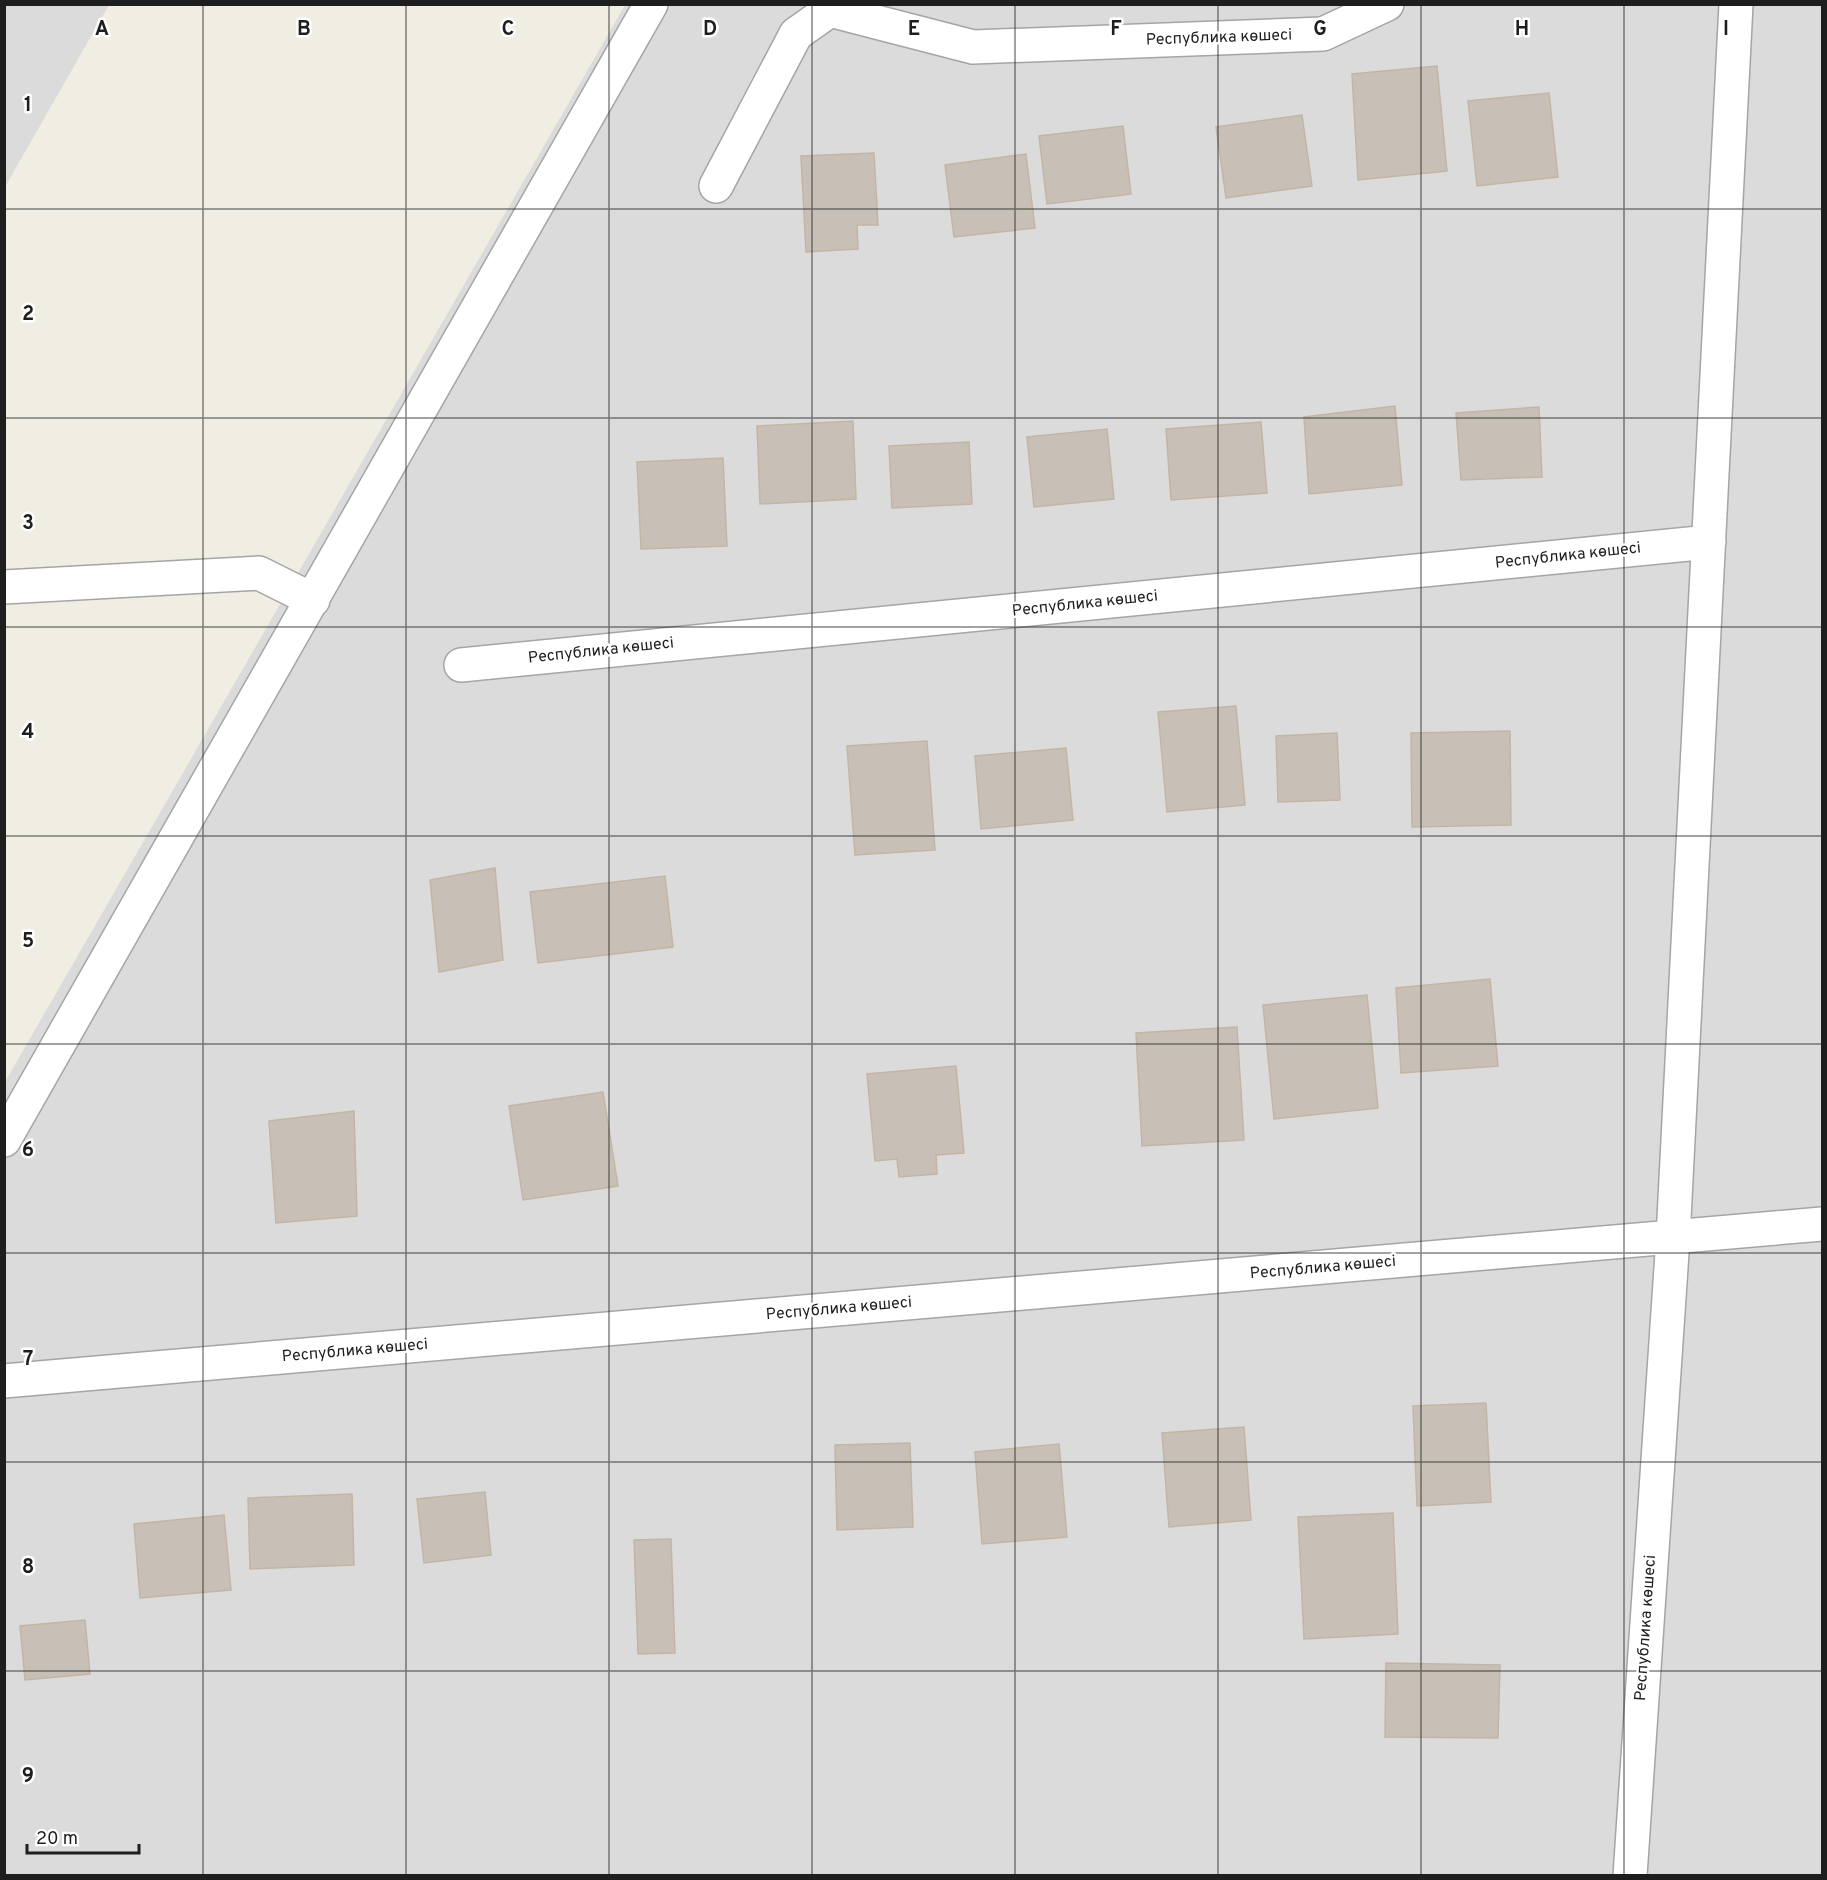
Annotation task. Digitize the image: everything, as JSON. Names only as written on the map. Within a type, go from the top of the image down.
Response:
[{"type":"street","points":[[4,1140],[651,4]]},
{"type":"street","name":"Республика көшесі","points":[[716,186],[796,34],[830,10],[972,47],[1323,34],[1388,4]]},
{"type":"street","name":"Республика көшесі","points":[[1630,1875],[1673,1238],[1736,4]]},
{"type":"street","name":"Республика көшесі","points":[[461,665],[1709,542]]},
{"type":"street","points":[[4,587],[259,573],[313,600]]},
{"type":"street","name":"Республика көшесі","points":[[4,1381],[1822,1224]]},
{"type":"shaded area","points":[[4,5],[109,5],[5,187]]},
{"type":"shaded area","points":[[625,5],[1822,5],[1822,1875],[5,1876],[5,1082]]},
{"type":"building","points":[[1437,66],[1447,171],[1358,180],[1352,74]]},
{"type":"building","points":[[1549,93],[1558,177],[1477,186],[1468,101]]},
{"type":"building","points":[[1302,115],[1312,186],[1226,198],[1216,127]]},
{"type":"building","points":[[1123,126],[1131,194],[1047,204],[1039,136]]},
{"type":"building","points":[[874,153],[878,225],[857,225],[858,249],[806,252],[801,156]]},
{"type":"building","points":[[1026,154],[1035,228],[954,237],[945,165]]},
{"type":"building","points":[[1395,406],[1402,485],[1309,494],[1304,417]]},
{"type":"building","points":[[1539,407],[1542,477],[1461,480],[1456,413]]},
{"type":"building","points":[[853,421],[856,499],[760,504],[757,426]]},
{"type":"building","points":[[1261,422],[1267,493],[1171,500],[1166,429]]},
{"type":"building","points":[[1107,429],[1114,499],[1034,507],[1027,437]]},
{"type":"building","points":[[969,442],[972,504],[892,508],[889,446]]},
{"type":"building","points":[[723,458],[727,546],[641,549],[637,462]]},
{"type":"building","points":[[1236,706],[1245,805],[1167,812],[1158,712]]},
{"type":"building","points":[[1510,731],[1511,825],[1412,827],[1411,733]]},
{"type":"building","points":[[1337,733],[1340,800],[1278,802],[1276,736]]},
{"type":"building","points":[[927,741],[935,850],[855,855],[847,746]]},
{"type":"building","points":[[1066,748],[1073,820],[981,829],[975,756]]},
{"type":"building","points":[[495,868],[503,960],[439,972],[430,880]]},
{"type":"building","points":[[665,876],[673,947],[538,963],[530,892]]},
{"type":"building","points":[[1490,979],[1498,1066],[1401,1073],[1396,988]]},
{"type":"building","points":[[1367,995],[1378,1108],[1274,1119],[1263,1005]]},
{"type":"building","points":[[1237,1027],[1244,1140],[1142,1146],[1136,1033]]},
{"type":"building","points":[[956,1066],[964,1153],[936,1155],[937,1174],[899,1177],[897,1159],[875,1161],[867,1074]]},
{"type":"building","points":[[603,1092],[618,1186],[523,1200],[509,1106]]},
{"type":"building","points":[[354,1111],[357,1216],[276,1223],[269,1121]]},
{"type":"building","points":[[1486,1403],[1491,1502],[1417,1506],[1413,1406]]},
{"type":"building","points":[[1244,1427],[1251,1520],[1169,1527],[1162,1433]]},
{"type":"building","points":[[910,1443],[913,1527],[837,1530],[835,1445]]},
{"type":"building","points":[[1059,1444],[1067,1537],[982,1544],[975,1452]]},
{"type":"building","points":[[485,1492],[491,1555],[424,1563],[417,1499]]},
{"type":"building","points":[[352,1494],[354,1565],[250,1569],[248,1498]]},
{"type":"building","points":[[1393,1513],[1398,1634],[1304,1639],[1298,1517]]},
{"type":"building","points":[[224,1515],[231,1590],[140,1598],[134,1524]]},
{"type":"building","points":[[671,1539],[675,1653],[638,1654],[634,1540]]},
{"type":"building","points":[[85,1620],[90,1674],[25,1680],[20,1626]]},
{"type":"building","points":[[1386,1663],[1500,1665],[1498,1738],[1385,1737]]}]
